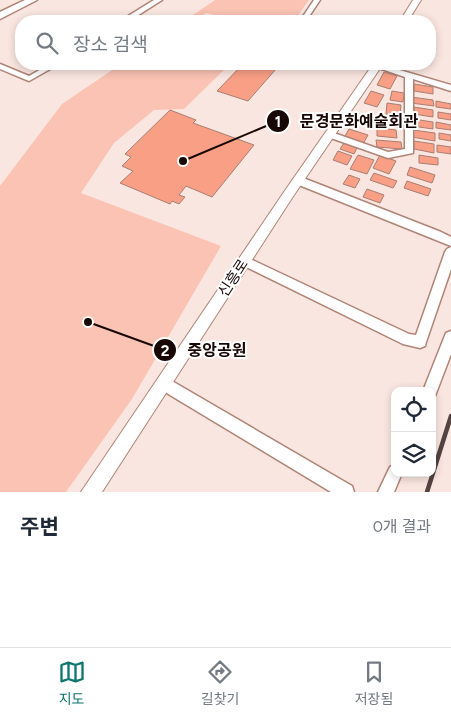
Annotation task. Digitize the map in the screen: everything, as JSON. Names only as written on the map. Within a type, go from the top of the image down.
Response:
[{"type":"main road","points":[[0,16],[32,0]]},
{"type":"street","points":[[134,15],[159,0]]},
{"type":"street","points":[[307,15],[317,0]]},
{"type":"street","points":[[408,15],[417,0]]},
{"type":"street","points":[[0,66],[29,79],[45,70]]},
{"type":"street","name":"신흥로","points":[[91,492],[165,384],[298,180],[331,136],[373,70]]},
{"type":"street","points":[[391,70],[451,88]]},
{"type":"street","points":[[331,136],[388,155],[410,151],[409,76]]},
{"type":"street","points":[[298,180],[451,242]]},
{"type":"street","points":[[244,261],[408,340],[420,342],[451,252]]},
{"type":"street","points":[[432,387],[451,337]]},
{"type":"street","points":[[165,384],[346,492]]},
{"type":"street","points":[[386,492],[393,477]]},
{"type":"shaded area","points":[[215,0],[309,0],[298,15],[214,15],[206,13],[204,15],[193,15]]},
{"type":"shaded area","points":[[112,70],[224,70],[184,109],[154,110],[114,143],[81,193],[221,246],[132,399],[66,492],[0,492],[0,186],[62,104]]},
{"type":"building","points":[[237,70],[275,70],[248,101],[217,91]]},
{"type":"building","points":[[384,72],[397,76],[390,89],[377,85]]},
{"type":"building","points":[[414,84],[433,87],[433,94],[414,91]]},
{"type":"building","points":[[371,91],[384,95],[377,107],[364,103]]},
{"type":"building","points":[[392,91],[404,93],[403,102],[390,100]]},
{"type":"building","points":[[411,97],[433,100],[434,106],[411,103]]},
{"type":"building","points":[[436,101],[451,104],[451,109],[436,107]]},
{"type":"building","points":[[387,103],[401,105],[400,116],[386,114]]},
{"type":"building","points":[[414,107],[433,110],[433,117],[414,114]]},
{"type":"building","points":[[170,110],[196,120],[193,123],[254,145],[212,197],[186,186],[179,195],[185,197],[179,204],[172,201],[170,204],[120,183],[133,171],[122,166],[131,157],[125,154]]},
{"type":"building","points":[[438,112],[451,114],[451,120],[438,118]]},
{"type":"building","points":[[383,115],[402,118],[401,128],[382,125]]},
{"type":"building","points":[[413,119],[433,122],[433,129],[412,126]]},
{"type":"building","points":[[436,122],[451,125],[451,130],[436,128]]},
{"type":"building","points":[[377,128],[396,130],[397,138],[377,136]]},
{"type":"building","points":[[349,129],[368,135],[363,144],[344,138]]},
{"type":"building","points":[[413,130],[435,133],[435,141],[412,137]]},
{"type":"building","points":[[439,133],[451,135],[451,141],[439,139]]},
{"type":"building","points":[[376,140],[401,142],[402,149],[377,147]]},
{"type":"building","points":[[414,141],[434,144],[434,153],[414,149]]},
{"type":"building","points":[[344,143],[357,148],[354,154],[340,149]]},
{"type":"building","points":[[437,145],[451,147],[451,154],[437,152]]},
{"type":"building","points":[[338,151],[352,156],[347,165],[333,160]]},
{"type":"building","points":[[358,155],[374,160],[367,174],[350,169]]},
{"type":"building","points":[[380,155],[396,161],[389,174],[373,168]]},
{"type":"building","points":[[419,155],[438,158],[438,165],[419,163]]},
{"type":"building","points":[[410,167],[435,175],[432,183],[407,175]]},
{"type":"building","points":[[374,173],[397,181],[393,188],[370,180]]},
{"type":"building","points":[[349,175],[360,179],[355,188],[343,184]]},
{"type":"building","points":[[407,181],[431,189],[428,196],[404,188]]},
{"type":"building","points":[[367,189],[384,195],[380,203],[363,197]]},
{"type":"railway","points":[[427,492],[451,416]]},
{"type":"place","name":"문경문화예술회관","points":[[183,161]]},
{"type":"place","name":"중앙공원","points":[[88,322]]}]
